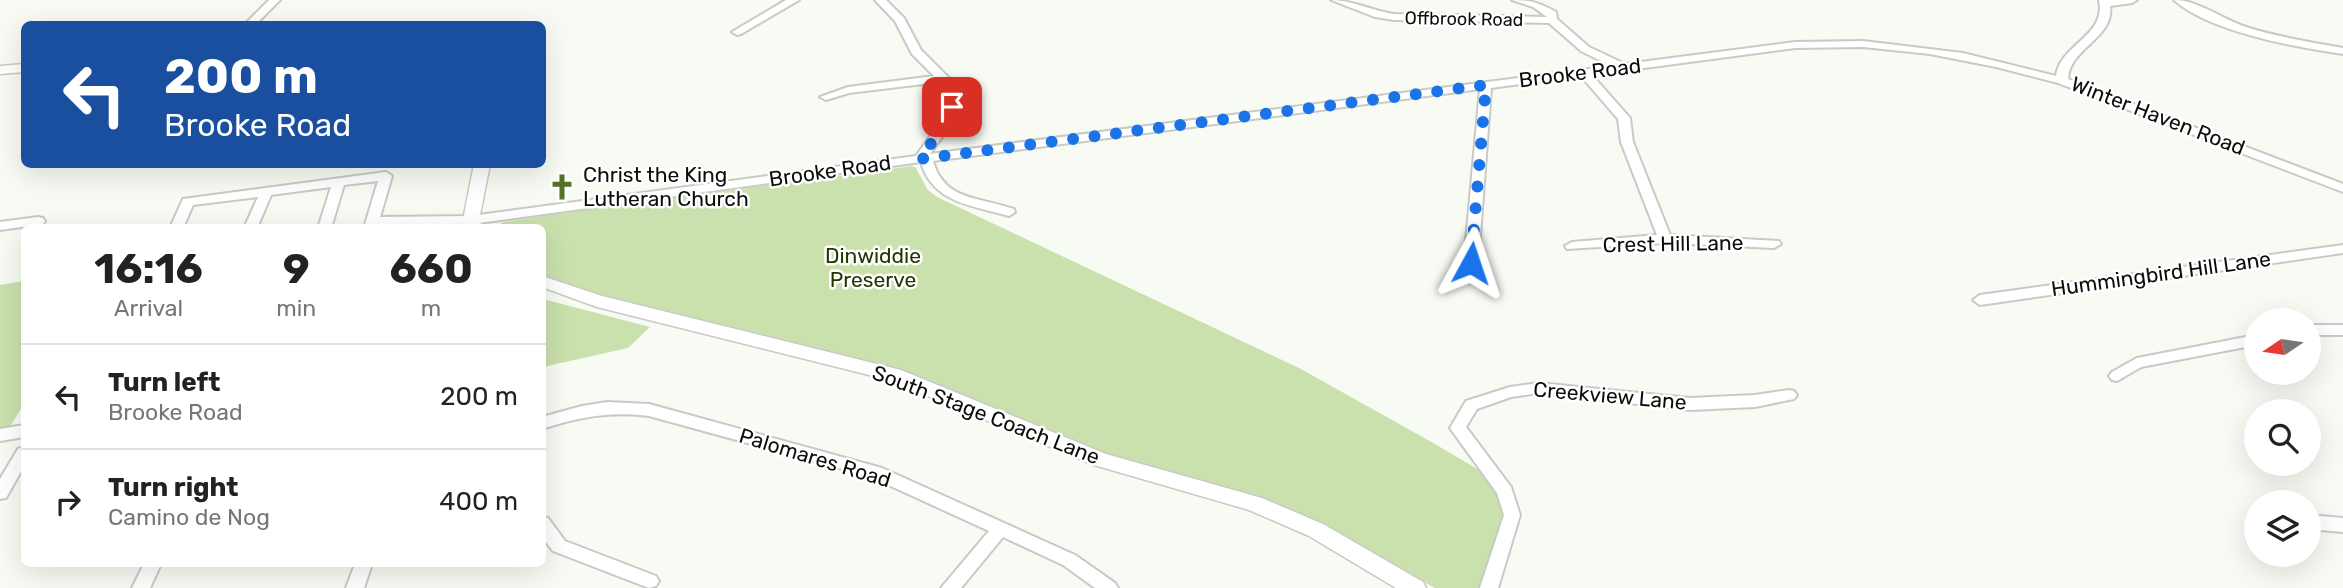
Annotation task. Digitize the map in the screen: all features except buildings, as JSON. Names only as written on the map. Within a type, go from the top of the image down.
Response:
[{"type":"main road","points":[[0,70],[21,68]]},
{"type":"main road","points":[[473,224],[480,168]]},
{"type":"main road","name":"South Stage Coach Lane","points":[[546,283],[597,302],[894,375],[1101,460],[1255,503],[1316,530],[1415,588]]},
{"type":"street","points":[[253,21],[275,0]]},
{"type":"street","points":[[737,32],[794,0]]},
{"type":"street","points":[[880,0],[900,20],[916,52],[944,78],[952,113],[923,159],[930,175],[944,190],[960,199],[1009,212]]},
{"type":"street","name":"Offbrook Road","points":[[1336,0],[1394,18],[1552,20]]},
{"type":"street","points":[[1517,0],[1537,5],[1552,14],[1552,20],[1585,49],[1624,68]]},
{"type":"street","points":[[2105,1],[2132,0]]},
{"type":"street","points":[[2179,0],[2220,23],[2253,34],[2343,51]]},
{"type":"street","name":"Winter Haven Road","points":[[2105,1],[2107,11],[2095,33],[2064,65],[2062,80],[2343,188]]},
{"type":"street","name":"Brooke Road","points":[[371,224],[473,224],[923,159],[1795,46],[1885,44],[1972,56],[2062,80]]},
{"type":"street","points":[[1584,72],[1624,118],[1627,142],[1665,239]]},
{"type":"street","points":[[826,97],[848,90],[944,78]]},
{"type":"street","points":[[1471,263],[1486,85]]},
{"type":"street","points":[[178,224],[187,202],[386,176],[371,224]]},
{"type":"street","points":[[325,224],[339,182]]},
{"type":"street","points":[[252,224],[266,192]]},
{"type":"street","points":[[0,226],[38,221]]},
{"type":"street","name":"Crest Hill Lane","points":[[1572,246],[1665,239],[1774,244]]},
{"type":"street","name":"Hummingbird Hill Lane","points":[[1980,300],[2343,249]]},
{"type":"street","points":[[2321,330],[2343,330]]},
{"type":"street","points":[[2117,376],[2137,363],[2244,342]]},
{"type":"street","name":"Creekview Lane","points":[[1489,588],[1512,515],[1505,491],[1458,428],[1471,405],[1510,392],[1539,388],[1690,404],[1755,401],[1789,395]]},
{"type":"street","name":"Palomares Road","points":[[546,422],[583,409],[618,406],[649,410],[876,472],[1069,559],[1109,588]]},
{"type":"street","points":[[0,435],[21,432]]},
{"type":"street","points":[[0,493],[21,458]]},
{"type":"street","points":[[2321,524],[2343,525]]},
{"type":"street","points":[[546,528],[559,546],[650,581]]},
{"type":"street","points":[[950,588],[1000,528]]},
{"type":"street","points":[[141,588],[151,567]]},
{"type":"street","points":[[355,588],[362,567]]},
{"type":"green space","name":"Dinwiddie Preserve","points":[[912,166],[916,168],[927,189],[937,197],[1301,369],[1491,477],[1512,531],[1486,588],[1435,588],[1326,527],[1060,439],[886,370],[615,303],[546,279],[546,224],[500,224],[569,212]]},
{"type":"green space","points":[[21,282],[21,409],[8,430],[0,431],[0,285]]},
{"type":"green space","points":[[546,300],[650,327],[628,348],[546,366]]},
{"type":"place","name":"Christ the King Lutheran Church","points":[[562,187]]},
{"type":"route","points":[[952,107],[948,120],[920,159],[1486,85],[1471,263]]}]
